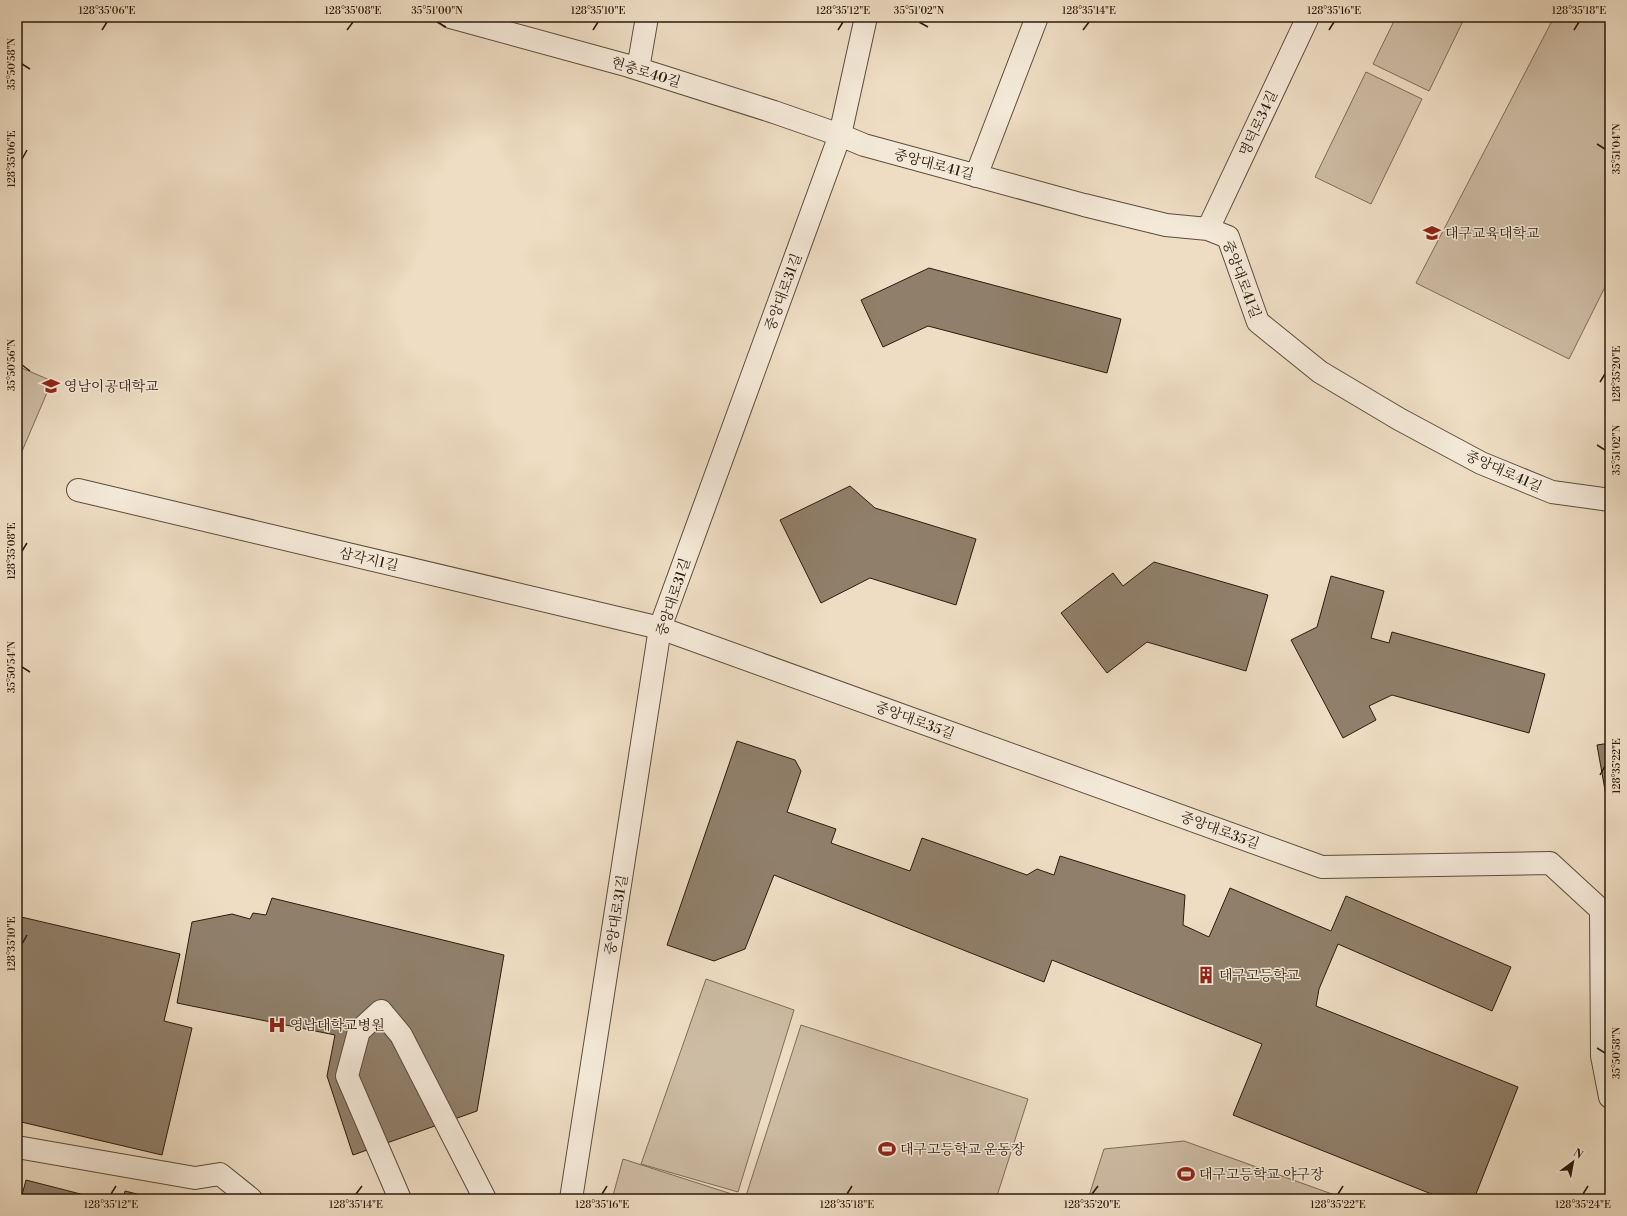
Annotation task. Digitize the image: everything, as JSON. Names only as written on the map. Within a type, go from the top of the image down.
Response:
[{"type":"street","name":"현충로40길","points":[[450,17],[638,69],[774,112],[840,135]]},
{"type":"street","points":[[638,69],[647,17]]},
{"type":"street","name":"중앙대로31길","points":[[571,1199],[660,628],[840,135],[866,17]]},
{"type":"street","points":[[976,176],[1037,17]]},
{"type":"street","name":"명덕로34길","points":[[1208,229],[1308,17]]},
{"type":"street","name":"중앙대로41길","points":[[840,135],[864,145],[1084,205],[1166,225],[1208,229],[1228,237],[1258,322],[1320,372],[1399,419],[1481,463],[1552,492],[1610,500]]},
{"type":"street","name":"삼각지1길","points":[[78,490],[660,628]]},
{"type":"street","name":"중앙대로35길","points":[[660,628],[1322,867],[1550,863],[1601,910],[1602,1056],[1610,1097]]},
{"type":"street","points":[[400,1199],[347,1076],[360,1031],[381,1011],[401,1035],[485,1199]]},
{"type":"street","points":[[17,1147],[195,1178],[220,1174],[252,1199]]},
{"type":"shaded area","points":[[1396,17],[1465,17],[1429,91],[1373,64]]},
{"type":"shaded area","points":[[1554,17],[1610,17],[1610,277],[1569,359],[1416,283]]},
{"type":"shaded area","points":[[1366,72],[1422,99],[1371,204],[1315,177]]},
{"type":"shaded area","points":[[17,366],[52,381],[17,463]]},
{"type":"shaded area","points":[[706,979],[794,1010],[738,1192],[641,1164]]},
{"type":"shaded area","name":"대구고등학교 운동장","points":[[801,1025],[1028,1099],[996,1199],[745,1199]]},
{"type":"shaded area","name":"대구고등학교 야구장","points":[[1184,1141],[1346,1199],[1088,1199],[1104,1149]]},
{"type":"shaded area","points":[[623,1159],[741,1197],[740,1199],[612,1199]]},
{"type":"building","points":[[929,268],[1121,319],[1107,373],[928,326],[883,347],[861,300]]},
{"type":"building","points":[[850,486],[875,508],[976,539],[956,605],[870,578],[821,603],[780,520]]},
{"type":"building","points":[[1154,562],[1268,595],[1246,671],[1147,642],[1107,673],[1061,613],[1113,573],[1123,586]]},
{"type":"building","points":[[1331,576],[1384,591],[1371,638],[1389,643],[1392,632],[1545,674],[1529,733],[1392,695],[1369,706],[1376,720],[1343,738],[1291,640],[1317,627]]},
{"type":"building","name":"대구고등학교","points":[[737,741],[795,760],[801,771],[787,812],[836,829],[831,843],[910,871],[922,838],[1027,875],[1037,869],[1054,875],[1060,856],[1185,895],[1183,925],[1209,937],[1230,888],[1331,931],[1346,896],[1511,967],[1492,1011],[1338,944],[1319,989],[1316,1006],[1518,1087],[1474,1199],[1444,1199],[1233,1115],[1262,1044],[1052,960],[1044,982],[774,875],[745,949],[714,961],[667,945]]},
{"type":"building","points":[[1610,743],[1610,818],[1597,745]]},
{"type":"building","points":[[272,898],[504,955],[477,1111],[353,1155],[327,1076],[335,1035],[177,1003],[192,922],[232,914],[250,919],[253,913],[266,915]]},
{"type":"building","points":[[17,916],[180,954],[164,1021],[192,1028],[162,1155],[17,1121]]},
{"type":"building","points":[[26,1180],[100,1199],[21,1199]]},
{"type":"building","points":[[125,1191],[157,1199],[123,1199]]},
{"type":"place","name":"대구교육대학교","points":[[1432,233]]},
{"type":"place","name":"영남이공대학교","points":[[51,386]]},
{"type":"place","name":"대구고등학교","points":[[1206,975]]},
{"type":"place","name":"영남대학교병원","points":[[277,1025]]},
{"type":"place","name":"대구고등학교 운동장","points":[[887,1149]]},
{"type":"place","name":"대구고등학교 야구장","points":[[1186,1174]]}]
